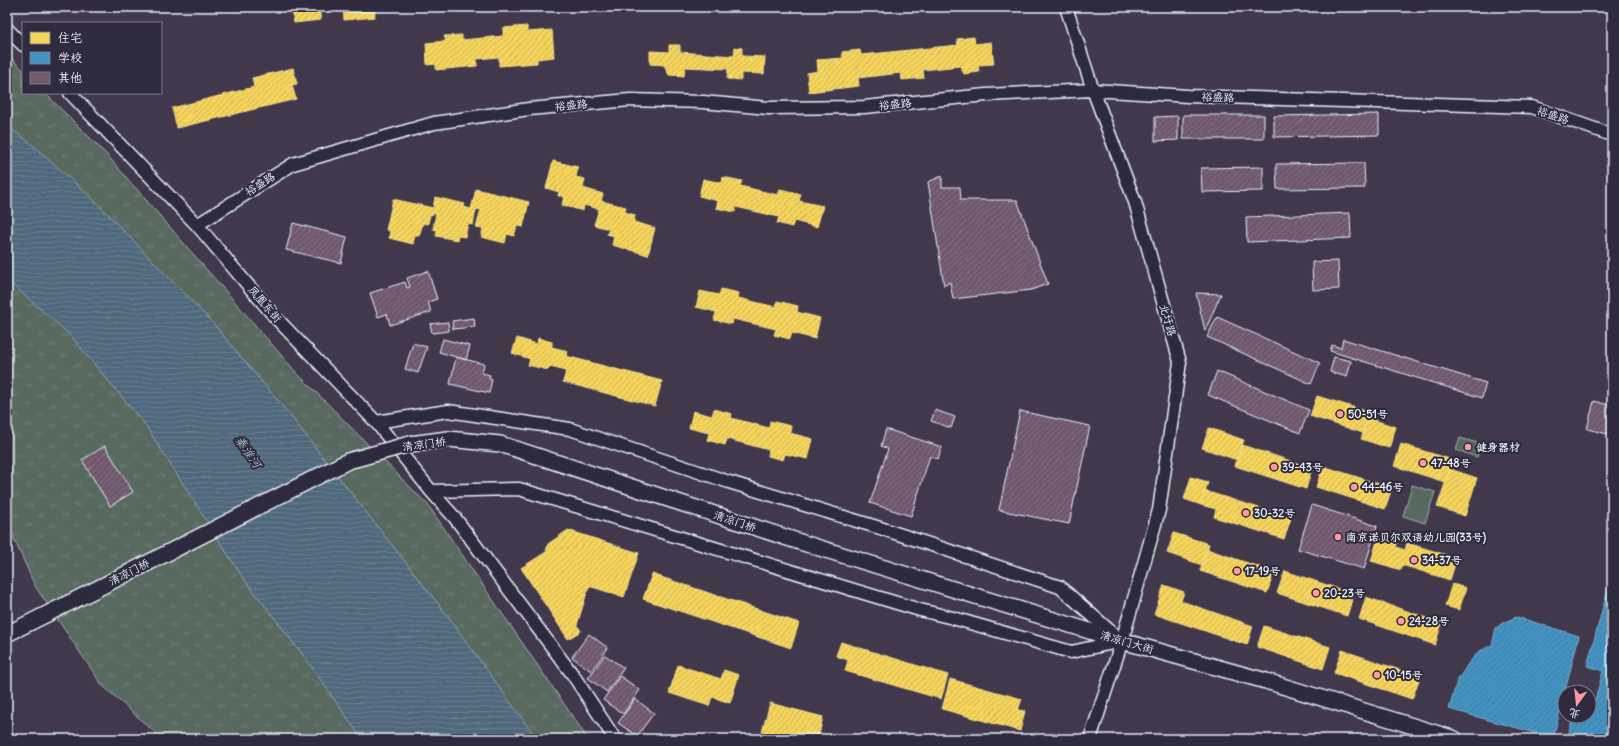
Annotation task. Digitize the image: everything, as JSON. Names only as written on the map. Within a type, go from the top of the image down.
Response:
[{"type":"main road","name":"清凉门桥","points":[[7,634],[348,461],[410,444],[448,439],[500,444],[800,542]]},
{"type":"main road","name":"清凉门大街","points":[[800,542],[1122,641],[1266,681],[1455,739]]},
{"type":"street","name":"北圩路","points":[[1066,7],[1093,90],[1134,202],[1180,362],[1159,510],[1122,641],[1090,739]]},
{"type":"street","points":[[7,29],[22,44]]},
{"type":"street","name":"裕盛路","points":[[198,224],[293,164],[441,122],[529,109],[630,100],[703,102],[768,108],[864,107],[986,95],[1093,90],[1188,96],[1532,107],[1612,135]]},
{"type":"street","name":"凤凰东街","points":[[71,94],[198,224],[275,317],[376,422],[431,491],[455,518],[573,674],[615,739]]},
{"type":"street","points":[[376,422],[448,411],[570,430],[729,482],[880,528],[1060,587],[1122,641]]},
{"type":"street","points":[[431,491],[519,489],[920,610],[1071,652],[1122,641]]},
{"type":"green space","points":[[7,54],[22,69],[22,94],[46,94],[106,154],[295,371],[428,505],[588,739],[162,739],[102,685],[35,586],[7,523]]},
{"type":"green space","name":"健身器材","points":[[1460,438],[1481,444],[1477,457],[1456,450]]},
{"type":"green space","points":[[1412,485],[1435,492],[1425,523],[1403,516]]},
{"type":"water","name":"秦淮河","points":[[7,126],[28,141],[94,200],[211,321],[289,414],[447,615],[537,739],[362,739],[306,659],[241,575],[146,426],[70,335],[7,280]]},
{"type":"building: 住宅","points":[[279,7],[337,7],[319,9],[321,20],[294,23],[292,10],[280,11]]},
{"type":"building: 住宅","points":[[343,7],[374,7],[375,17],[344,20]]},
{"type":"building: 住宅","points":[[527,26],[527,32],[552,30],[554,57],[537,59],[537,63],[499,66],[499,57],[477,59],[477,66],[436,70],[436,64],[427,65],[426,43],[446,41],[444,36],[462,35],[462,40],[503,36],[503,28]]},
{"type":"building: 住宅","points":[[974,37],[975,44],[991,42],[994,64],[978,65],[979,72],[964,74],[960,66],[923,70],[924,78],[902,80],[901,73],[858,78],[859,86],[809,92],[807,73],[818,71],[817,60],[843,58],[842,52],[860,50],[861,55],[958,45],[957,39]]},
{"type":"building: 住宅","points":[[669,45],[680,45],[680,52],[734,56],[735,47],[742,48],[742,56],[765,57],[764,74],[741,73],[741,80],[727,79],[728,69],[685,67],[684,76],[669,75],[664,65],[650,64],[650,51],[669,52]]},
{"type":"building: 住宅","points":[[293,68],[297,84],[292,85],[296,99],[177,128],[172,108],[254,87],[252,78]]},
{"type":"building: 住宅","points":[[553,161],[578,167],[576,177],[585,179],[583,188],[603,194],[601,201],[626,207],[625,212],[635,215],[634,222],[655,228],[648,255],[612,245],[614,236],[607,234],[609,229],[594,225],[599,209],[584,205],[583,211],[562,205],[564,196],[558,196],[559,192],[546,188]]},
{"type":"building: 住宅","points":[[723,177],[742,181],[740,186],[778,195],[780,189],[801,194],[799,201],[823,206],[817,227],[794,221],[792,227],[777,223],[779,217],[736,207],[735,212],[716,208],[718,201],[699,196],[703,179],[722,183]]},
{"type":"building: 住宅","points":[[476,189],[529,202],[523,227],[517,226],[514,236],[507,234],[505,243],[481,237],[483,229],[476,228],[481,209],[476,210],[473,225],[468,224],[465,237],[458,236],[457,240],[436,236],[437,230],[433,229],[436,213],[430,215],[428,224],[423,223],[419,236],[415,235],[413,244],[389,238],[390,231],[386,230],[393,199],[433,208],[435,197],[465,204],[464,207],[471,209]]},
{"type":"building: 住宅","points":[[721,289],[739,293],[738,298],[776,307],[777,301],[798,306],[797,312],[820,318],[815,339],[792,333],[790,339],[774,335],[776,329],[733,319],[732,324],[714,320],[716,312],[696,307],[700,291],[719,295]]},
{"type":"building: 住宅","points":[[517,338],[537,344],[538,338],[552,342],[552,347],[568,351],[566,356],[662,381],[655,406],[563,382],[566,371],[550,367],[548,370],[528,365],[530,359],[512,353]]},
{"type":"building: 住宅","name":"50-51号","points":[[1317,396],[1369,412],[1363,433],[1310,416]]},
{"type":"building: 住宅","points":[[714,409],[732,414],[731,418],[769,428],[770,421],[791,426],[790,433],[813,439],[808,459],[785,454],[783,460],[768,456],[769,450],[727,439],[725,445],[707,440],[709,433],[689,428],[693,411],[712,416]]},
{"type":"building: 住宅","points":[[1368,418],[1396,427],[1389,448],[1361,439]]},
{"type":"building: 住宅","points":[[1209,428],[1244,440],[1237,460],[1202,448]]},
{"type":"building: 住宅","name":"47-48号","points":[[1401,444],[1453,460],[1445,482],[1394,466]]},
{"type":"building: 住宅","name":"39-43号","points":[[1242,445],[1312,468],[1306,489],[1235,466]]},
{"type":"building: 住宅","name":"44-46号","points":[[1323,466],[1392,488],[1385,509],[1316,487]]},
{"type":"building: 住宅","points":[[1450,469],[1477,478],[1465,516],[1437,507]]},
{"type":"building: 住宅","points":[[1191,477],[1208,482],[1201,505],[1184,499]]},
{"type":"building: 住宅","name":"30-32号","points":[[1205,491],[1291,518],[1284,539],[1214,517],[1216,509],[1201,505]]},
{"type":"building: 住宅","points":[[568,530],[639,553],[624,597],[589,586],[577,625],[581,631],[568,639],[521,568],[546,552],[548,544]]},
{"type":"building: 住宅","points":[[1174,533],[1209,544],[1202,565],[1167,553]]},
{"type":"building: 住宅","name":"34-37号","points":[[1378,538],[1397,543],[1396,547],[1405,550],[1407,543],[1457,558],[1450,580],[1402,565],[1401,570],[1371,561]]},
{"type":"building: 住宅","name":"17-19号","points":[[1207,549],[1274,572],[1267,593],[1200,571]]},
{"type":"building: 住宅","name":"20-23号","points":[[1285,571],[1354,594],[1347,616],[1277,593]]},
{"type":"building: 住宅","points":[[652,574],[799,623],[791,648],[643,599]]},
{"type":"building: 住宅","points":[[1452,584],[1466,588],[1459,610],[1445,606]]},
{"type":"building: 住宅","points":[[1164,585],[1184,592],[1181,601],[1253,626],[1247,645],[1154,614]]},
{"type":"building: 住宅","name":"24-28号","points":[[1366,597],[1442,623],[1435,645],[1359,619]]},
{"type":"building: 住宅","points":[[1264,626],[1330,647],[1323,669],[1257,647]]},
{"type":"building: 住宅","points":[[841,642],[948,675],[941,699],[845,671],[848,660],[836,656]]},
{"type":"building: 住宅","name":"10-15号","points":[[1342,650],[1420,677],[1412,699],[1334,673]]},
{"type":"building: 住宅","points":[[678,665],[721,679],[724,670],[739,675],[730,703],[712,697],[709,706],[669,693]]},
{"type":"building: 住宅","points":[[950,679],[1022,699],[1018,710],[1025,711],[1020,731],[942,709]]},
{"type":"building: 住宅","points":[[770,703],[823,717],[818,739],[789,739],[762,732]]},
{"type":"building: 学校","points":[[1612,574],[1612,739],[1578,739],[1568,736],[1571,724],[1597,724],[1597,693],[1603,671],[1587,666]]},
{"type":"building: 学校","points":[[1517,617],[1579,636],[1567,684],[1557,684],[1557,722],[1553,738],[1449,709],[1457,681],[1478,652],[1492,645],[1496,628],[1504,622]]},
{"type":"building: 其他","points":[[1379,114],[1379,135],[1274,137],[1274,116]]},
{"type":"building: 其他","points":[[1183,115],[1264,115],[1264,139],[1183,139]]},
{"type":"building: 其他","points":[[1178,116],[1178,140],[1155,141],[1155,117]]},
{"type":"building: 其他","points":[[1364,163],[1365,188],[1277,189],[1276,164]]},
{"type":"building: 其他","points":[[1263,167],[1263,191],[1202,192],[1201,168]]},
{"type":"building: 其他","points":[[942,176],[942,187],[960,187],[961,200],[1017,200],[1048,284],[1031,290],[953,299],[950,282],[944,286],[928,182]]},
{"type":"building: 其他","points":[[1350,213],[1351,238],[1247,242],[1246,217]]},
{"type":"building: 其他","points":[[293,223],[347,237],[341,263],[286,250]]},
{"type":"building: 其他","points":[[1338,261],[1339,289],[1313,290],[1312,262]]},
{"type":"building: 其他","points":[[428,271],[437,299],[428,302],[431,312],[390,325],[387,314],[378,317],[370,293],[405,282],[407,288],[410,287],[407,278]]},
{"type":"building: 其他","points":[[1196,293],[1221,294],[1205,331]]},
{"type":"building: 其他","points":[[1217,317],[1320,363],[1311,384],[1207,337]]},
{"type":"building: 其他","points":[[474,318],[475,327],[453,329],[452,321]]},
{"type":"building: 其他","points":[[448,322],[449,331],[432,333],[430,324]]},
{"type":"building: 其他","points":[[443,339],[470,346],[466,360],[439,352]]},
{"type":"building: 其他","points":[[1343,339],[1486,383],[1482,398],[1330,351],[1332,345],[1341,348]]},
{"type":"building: 其他","points":[[413,343],[427,347],[418,373],[405,369]]},
{"type":"building: 其他","points":[[456,357],[484,364],[482,373],[490,375],[489,379],[492,380],[489,393],[450,384]]},
{"type":"building: 其他","points":[[1334,357],[1351,361],[1347,377],[1330,372]]},
{"type":"building: 其他","points":[[1217,371],[1309,410],[1300,433],[1208,395]]},
{"type":"building: 其他","points":[[1594,401],[1612,406],[1612,435],[1587,429]]},
{"type":"building: 其他","points":[[935,410],[955,417],[951,428],[931,421]]},
{"type":"building: 其他","points":[[1020,411],[1090,426],[1069,524],[999,510]]},
{"type":"building: 其他","points":[[886,429],[942,447],[938,459],[930,456],[911,516],[870,503],[888,449],[881,446]]},
{"type":"building: 其他","points":[[105,446],[133,492],[110,506],[82,460]]},
{"type":"building: 其他","name":"南京诺贝尔双语幼儿园(33号)","points":[[1312,505],[1377,526],[1364,569],[1298,549]]},
{"type":"building: 其他","points":[[589,634],[608,648],[591,671],[572,657]]},
{"type":"building: 其他","points":[[605,655],[624,668],[607,692],[588,678]]},
{"type":"building: 其他","points":[[620,676],[640,690],[623,714],[603,700]]},
{"type":"building: 其他","points":[[635,699],[654,713],[637,736],[618,723]]},
{"type":"place","name":"50-51号","points":[[1340,414]]},
{"type":"place","name":"健身器材","points":[[1468,447]]},
{"type":"place","name":"47-48号","points":[[1423,463]]},
{"type":"place","name":"39-43号","points":[[1274,467]]},
{"type":"place","name":"44-46号","points":[[1354,487]]},
{"type":"place","name":"30-32号","points":[[1246,513]]},
{"type":"place","name":"南京诺贝尔双语幼儿园(33号)","points":[[1338,537]]},
{"type":"place","name":"34-37号","points":[[1414,560]]},
{"type":"place","name":"17-19号","points":[[1237,571]]},
{"type":"place","name":"20-23号","points":[[1316,593]]},
{"type":"place","name":"24-28号","points":[[1401,621]]},
{"type":"place","name":"10-15号","points":[[1377,675]]}]
